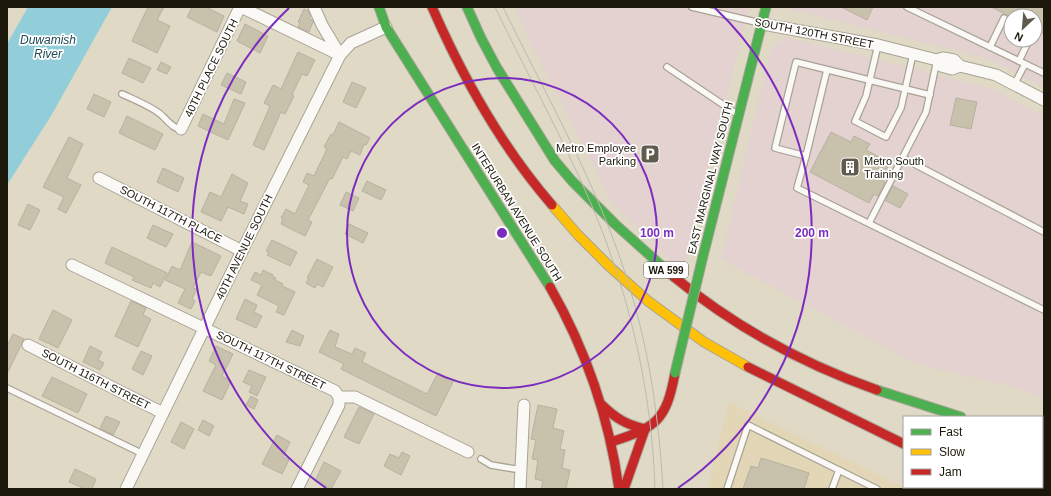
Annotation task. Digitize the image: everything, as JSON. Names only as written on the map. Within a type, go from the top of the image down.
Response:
[{"type":"main road","name":"INTERURBAN AVENUE SOUTH","points":[[379,7],[386,27],[560,305],[584,355],[602,404],[611,442]]},
{"type":"main road","name":"WA 599","points":[[432,7],[465,78],[502,139],[524,170],[547,198],[605,263],[645,299],[707,344],[757,373],[903,443]]},
{"type":"main road","name":"WA 599","points":[[467,7],[475,27],[514,97],[559,166],[622,231],[677,280],[711,306],[766,341],[797,357],[861,385],[958,416]]},
{"type":"main road","name":"EAST MARGINAL WAY SOUTH","points":[[611,442],[636,434],[656,421],[665,410],[670,397],[703,256],[766,7]]},
{"type":"main road","points":[[602,404],[620,422],[645,429],[624,489]]},
{"type":"main road","points":[[611,442],[619,489]]},
{"type":"street","points":[[241,7],[340,55]]},
{"type":"street","name":"40TH PLACE SOUTH","points":[[181,128],[241,7]]},
{"type":"street","points":[[314,7],[322,25],[340,55]]},
{"type":"street","name":"SOUTH 120TH STREET","points":[[762,24],[878,45],[937,60],[941,66],[952,69],[960,66],[996,75],[1044,100]]},
{"type":"street","name":"40TH AVENUE SOUTH","points":[[126,489],[204,328],[340,55],[351,44],[386,27]]},
{"type":"street","name":"SOUTH 117TH PLACE","points":[[99,178],[242,251]]},
{"type":"street","name":"SOUTH 117TH STREET","points":[[72,265],[335,391],[339,397]]},
{"type":"street","name":"SOUTH 116TH STREET","points":[[28,345],[163,413]]},
{"type":"street","points":[[297,489],[339,405],[339,397],[355,397],[468,452]]},
{"type":"street","points":[[520,489],[524,404]]},
{"type":"lane","name":"SOUTH 120TH STREET","points":[[692,7],[712,9],[762,24]]},
{"type":"lane","points":[[907,7],[914,8],[1044,73]]},
{"type":"lane","points":[[990,47],[1003,20]]},
{"type":"lane","points":[[878,45],[866,96],[855,121],[886,137],[901,108],[913,54]]},
{"type":"lane","points":[[1019,61],[1025,48]]},
{"type":"lane","points":[[869,223],[926,112],[937,60]]},
{"type":"lane","points":[[806,156],[775,148],[796,62],[930,95]]},
{"type":"lane","points":[[1014,84],[1025,64]]},
{"type":"lane","points":[[667,67],[739,115]]},
{"type":"lane","points":[[827,70],[797,188],[1044,310]]},
{"type":"lane","points":[[122,94],[148,106],[174,126],[181,128]]},
{"type":"lane","points":[[903,158],[1044,232]]},
{"type":"lane","points":[[7,388],[142,454]]},
{"type":"lane","points":[[727,489],[748,425],[877,489]]},
{"type":"lane","points":[[481,459],[490,465],[521,470]]},
{"type":"lane","points":[[832,489],[839,470]]},
{"type":"shaded area","points":[[516,7],[749,7],[683,273],[612,202],[531,45]]},
{"type":"shaded area","points":[[782,7],[1044,7],[1044,88],[989,59]]},
{"type":"shaded area","points":[[786,37],[993,89],[1044,116],[1044,398],[1002,384],[916,364],[721,259],[771,49]]},
{"type":"shaded area","points":[[729,402],[907,489],[707,489]]},
{"type":"water","name":"Duwamish River","points":[[28,7],[112,7],[51,116],[7,185],[7,44]]},
{"type":"building","points":[[148,7],[164,7],[157,20],[170,26],[157,53],[132,41]]},
{"type":"building","points":[[192,7],[206,7],[224,16],[217,32],[187,17]]},
{"type":"building","points":[[841,7],[873,7],[867,20]]},
{"type":"building","points":[[991,7],[1044,7],[1044,34],[1043,8],[1003,8],[1003,13]]},
{"type":"building","points":[[304,9],[308,11],[310,16],[309,18],[313,22],[309,32],[298,27],[300,23],[298,22]]},
{"type":"building","points":[[245,24],[268,36],[260,53],[237,41]]},
{"type":"building","points":[[298,52],[315,60],[307,76],[302,74],[292,95],[294,96],[285,114],[281,112],[264,150],[253,145],[270,106],[264,103],[273,85],[281,89]]},
{"type":"building","points":[[129,58],[151,68],[143,83],[122,73]]},
{"type":"building","points":[[161,62],[171,67],[167,74],[157,70]]},
{"type":"building","points":[[227,73],[246,82],[241,94],[221,85]]},
{"type":"building","points":[[352,82],[366,88],[356,108],[343,102]]},
{"type":"building","points":[[94,94],[111,102],[104,117],[87,109]]},
{"type":"building","points":[[956,98],[977,102],[971,129],[950,125]]},
{"type":"building","points":[[234,99],[245,103],[228,140],[198,126],[203,114],[224,124]]},
{"type":"building","points":[[127,116],[163,134],[155,150],[119,133]]},
{"type":"building","points":[[339,122],[370,138],[366,145],[364,144],[360,155],[351,151],[347,159],[343,157],[308,220],[312,222],[305,236],[281,224],[283,219],[281,218],[286,209],[295,214],[309,185],[303,182],[307,173],[314,176],[327,149],[324,147],[331,134],[333,135]]},
{"type":"building","name":"Metro South Training","points":[[831,132],[851,142],[854,136],[870,144],[866,150],[890,163],[881,179],[885,182],[878,196],[874,194],[869,203],[810,172]]},
{"type":"building","points":[[69,137],[83,144],[67,178],[81,185],[66,213],[58,209],[64,197],[43,187]]},
{"type":"building","points":[[163,168],[184,178],[178,192],[157,182]]},
{"type":"building","points":[[232,174],[248,183],[240,201],[248,204],[244,214],[228,207],[221,221],[201,212],[210,192],[221,197]]},
{"type":"building","points":[[367,181],[386,190],[381,200],[362,191]]},
{"type":"building","points":[[893,186],[908,194],[900,208],[885,200]]},
{"type":"building","points":[[346,192],[359,198],[353,211],[340,205]]},
{"type":"building","points":[[28,204],[40,210],[30,230],[18,225]]},
{"type":"building","points":[[349,224],[368,233],[363,243],[345,234]]},
{"type":"building","points":[[153,225],[173,234],[166,247],[147,238]]},
{"type":"building","points":[[272,240],[297,252],[290,266],[267,255],[269,252],[266,251]]},
{"type":"building","points":[[192,242],[221,256],[211,276],[201,272],[193,288],[197,289],[192,299],[195,301],[191,309],[178,303],[185,289],[165,280],[172,266],[180,270]]},
{"type":"building","points":[[112,247],[167,273],[160,287],[153,283],[151,288],[132,280],[134,277],[105,263]]},
{"type":"building","points":[[317,259],[333,267],[323,287],[317,284],[315,288],[306,283]]},
{"type":"building","points":[[263,270],[273,275],[273,277],[276,278],[275,280],[283,284],[282,286],[295,292],[284,315],[276,312],[279,306],[257,295],[262,285],[251,280],[255,272],[261,275]]},
{"type":"building","points":[[245,299],[257,305],[254,312],[262,316],[256,328],[236,319]]},
{"type":"building","points":[[131,301],[146,308],[143,315],[151,319],[138,347],[115,336]]},
{"type":"building","points":[[53,310],[72,320],[58,348],[39,339]]},
{"type":"building","points":[[292,330],[304,336],[300,346],[286,342]]},
{"type":"building","points":[[330,330],[339,334],[335,347],[352,354],[355,348],[366,353],[362,362],[427,394],[438,373],[454,380],[436,416],[341,369],[344,364],[319,352]]},
{"type":"building","points":[[13,334],[24,339],[7,374],[7,346]]},
{"type":"building","points":[[90,346],[102,352],[98,360],[104,363],[100,370],[83,362]]},
{"type":"building","points":[[216,346],[233,354],[222,376],[231,381],[222,400],[203,391],[216,365],[209,361]]},
{"type":"building","points":[[141,351],[152,356],[143,375],[132,369]]},
{"type":"building","points":[[249,370],[266,377],[257,396],[249,392],[252,386],[243,382]]},
{"type":"building","points":[[52,377],[87,394],[78,413],[42,396]]},
{"type":"building","points":[[251,396],[258,400],[254,409],[246,405]]},
{"type":"building","points":[[538,405],[557,409],[553,428],[564,431],[560,449],[565,450],[562,468],[570,470],[566,489],[541,489],[543,481],[535,479],[538,460],[532,459],[536,440],[531,439]]},
{"type":"building","points":[[359,407],[374,414],[359,444],[344,437]]},
{"type":"building","points":[[106,416],[120,422],[113,435],[100,428]]},
{"type":"building","points":[[203,420],[214,426],[209,436],[198,430]]},
{"type":"building","points":[[181,422],[194,429],[184,449],[171,442]]},
{"type":"building","points":[[277,435],[290,442],[283,457],[289,460],[282,474],[262,464]]},
{"type":"building","points":[[402,452],[410,456],[401,475],[384,466],[390,454],[399,458]]},
{"type":"building","points":[[761,458],[809,473],[804,489],[743,489],[751,466],[758,468]]},
{"type":"building","points":[[324,462],[341,471],[331,489],[315,481]]},
{"type":"building","points":[[75,469],[96,479],[92,489],[85,489],[69,482]]},
{"type":"tram line","points":[[495,7],[581,181],[592,206],[617,275],[637,345],[644,381],[653,453],[655,489]]},
{"type":"tram line","points":[[503,7],[589,181],[618,252],[637,313],[648,363],[659,438],[663,489]]},
{"type":"traffic: fast","points":[[379,7],[386,27],[550,287]]},
{"type":"traffic: fast","points":[[467,7],[497,68],[555,161],[572,181],[615,224],[674,277]]},
{"type":"traffic: fast","points":[[703,256],[766,7]]},
{"type":"traffic: fast","points":[[675,373],[703,256]]},
{"type":"traffic: fast","points":[[877,390],[958,416]]},
{"type":"traffic: slow","points":[[552,205],[578,235],[610,267],[648,301],[704,342],[748,367]]},
{"type":"traffic: jam","points":[[432,7],[457,60],[484,110],[516,159],[552,205]]},
{"type":"traffic: jam","points":[[674,277],[721,312],[796,356],[850,380],[877,390]]},
{"type":"traffic: jam","points":[[550,287],[575,335],[594,385],[609,436],[619,489]]},
{"type":"traffic: jam","points":[[748,367],[903,444]]},
{"type":"traffic: jam","points":[[611,442],[639,432],[657,420],[668,402],[675,373]]},
{"type":"traffic: jam","points":[[602,405],[622,420],[645,429]]},
{"type":"traffic: jam","points":[[624,489],[645,429]]},
{"type":"place","name":"Metro Employee Parking","points":[[650,154]]},
{"type":"place","name":"Metro South Training","points":[[850,167]]}]
